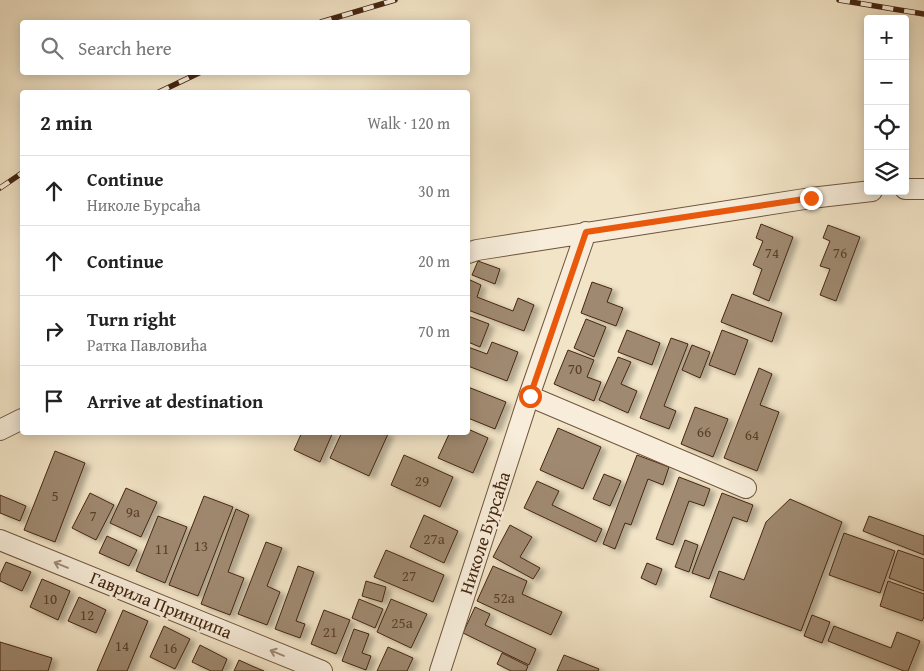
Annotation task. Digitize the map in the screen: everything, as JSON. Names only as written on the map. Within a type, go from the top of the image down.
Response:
[{"type":"street","points":[[909,188],[924,189]]},
{"type":"street","points":[[470,252],[586,232],[811,198],[864,192]]},
{"type":"street","name":"Николе Бурсаћа","points":[[440,671],[586,232]]},
{"type":"street","points":[[530,396],[746,488]]},
{"type":"street","points":[[0,430],[20,420]]},
{"type":"street","name":"Гаврила Принципа","points":[[0,540],[322,671]]},
{"type":"building","points":[[761,224],[793,237],[769,301],[753,294],[762,269],[753,265],[763,241],[756,238]]},
{"type":"building","points":[[828,225],[860,237],[836,301],[820,295],[830,269],[820,266],[830,241],[823,238]]},
{"type":"building","points":[[478,261],[500,269],[495,284],[472,275]]},
{"type":"building","points":[[470,280],[481,285],[477,297],[513,311],[518,298],[534,305],[524,331],[470,311]]},
{"type":"building","points":[[592,282],[612,289],[607,302],[623,308],[616,326],[581,313]]},
{"type":"building","points":[[732,294],[782,313],[772,342],[721,322]]},
{"type":"building","points":[[470,317],[489,324],[480,347],[470,343]]},
{"type":"building","points":[[586,319],[606,327],[594,357],[574,348]]},
{"type":"building","points":[[627,330],[660,343],[652,365],[618,352]]},
{"type":"building","points":[[722,330],[748,340],[735,375],[709,365]]},
{"type":"building","points":[[671,338],[688,344],[664,406],[676,411],[669,429],[640,418]]},
{"type":"building","points":[[492,342],[518,352],[507,381],[470,367],[470,348],[487,354]]},
{"type":"building","points":[[692,345],[710,352],[700,378],[682,370]]},
{"type":"building","points":[[568,350],[594,360],[587,377],[601,382],[594,401],[554,384]]},
{"type":"building","points":[[618,357],[631,362],[621,384],[637,391],[628,413],[599,400]]},
{"type":"building","points":[[759,368],[772,374],[760,405],[779,412],[757,471],[724,458]]},
{"type":"building","points":[[470,388],[506,402],[495,429],[470,419]]},
{"type":"building","points":[[695,407],[728,419],[713,457],[681,444]]},
{"type":"building","points":[[558,428],[601,447],[583,489],[540,470]]},
{"type":"building","points":[[470,430],[488,438],[473,473],[438,458],[449,435],[470,435]]},
{"type":"building","points":[[301,435],[332,435],[320,462],[294,450]]},
{"type":"building","points":[[341,435],[388,435],[369,476],[330,458]]},
{"type":"building","points":[[55,451],[85,463],[55,542],[24,530]]},
{"type":"building","points":[[404,455],[453,477],[440,507],[391,485]]},
{"type":"building","points":[[637,455],[669,467],[663,485],[648,479],[631,525],[625,523],[615,549],[603,544]]},
{"type":"building","points":[[604,474],[621,481],[610,506],[593,499]]},
{"type":"building","points":[[679,477],[710,489],[704,506],[689,501],[673,545],[656,539]]},
{"type":"building","points":[[537,481],[559,491],[552,505],[602,529],[596,542],[524,508]]},
{"type":"building","points":[[126,488],[157,502],[141,537],[110,523]]},
{"type":"building","points":[[90,493],[114,505],[96,540],[72,528]]},
{"type":"building","points":[[722,493],[753,505],[747,522],[733,517],[709,579],[692,573]]},
{"type":"building","points":[[0,495],[26,506],[20,521],[0,513]]},
{"type":"building","points":[[204,496],[233,507],[198,596],[169,585]]},
{"type":"building","points":[[790,499],[842,522],[801,631],[710,597],[719,571],[744,580],[766,522]]},
{"type":"building","points":[[236,509],[249,515],[228,572],[244,578],[230,615],[201,604]]},
{"type":"building","points":[[424,515],[458,531],[444,563],[410,547]]},
{"type":"building","points":[[158,516],[187,527],[165,583],[136,571]]},
{"type":"building","points":[[869,516],[924,536],[924,555],[863,531]]},
{"type":"building","points":[[510,525],[532,537],[520,557],[540,568],[533,579],[493,557]]},
{"type":"building","points":[[844,533],[895,551],[880,593],[829,575]]},
{"type":"building","points":[[107,536],[137,550],[129,566],[99,553]]},
{"type":"building","points":[[685,540],[698,545],[689,572],[675,567]]},
{"type":"building","points":[[266,542],[282,548],[267,586],[280,592],[267,625],[238,614]]},
{"type":"building","points":[[386,550],[444,575],[433,602],[374,577]]},
{"type":"building","points":[[898,550],[924,559],[924,591],[889,578]]},
{"type":"building","points":[[6,562],[31,572],[22,591],[0,581],[0,575]]},
{"type":"building","points":[[647,563],[662,569],[656,585],[641,578]]},
{"type":"building","points":[[298,566],[314,572],[296,621],[305,624],[300,638],[275,629]]},
{"type":"building","points":[[493,566],[527,581],[522,594],[562,612],[551,635],[477,601]]},
{"type":"building","points":[[42,579],[70,591],[58,620],[30,607]]},
{"type":"building","points":[[366,581],[386,587],[382,602],[362,596]]},
{"type":"building","points":[[888,581],[924,594],[924,617],[922,621],[880,606]]},
{"type":"building","points":[[79,597],[106,610],[96,633],[68,621]]},
{"type":"building","points":[[359,599],[383,609],[375,628],[352,618]]},
{"type":"building","points":[[391,599],[427,614],[411,648],[377,632]]},
{"type":"building","points":[[475,607],[490,614],[485,625],[536,649],[529,665],[463,633]]},
{"type":"building","points":[[123,610],[148,621],[127,671],[97,671]]},
{"type":"building","points":[[324,610],[350,620],[336,654],[311,644]]},
{"type":"building","points":[[812,615],[830,622],[822,643],[804,636]]},
{"type":"building","points":[[164,626],[190,639],[175,669],[150,657]]},
{"type":"building","points":[[834,626],[891,648],[897,632],[920,641],[908,671],[904,671],[828,641]]},
{"type":"building","points":[[354,629],[369,634],[362,653],[371,656],[366,670],[342,661]]},
{"type":"building","points":[[0,642],[52,658],[48,671],[0,671]]},
{"type":"building","points":[[200,645],[227,659],[222,671],[211,671],[192,662]]},
{"type":"building","points":[[388,647],[413,658],[407,671],[377,671]]},
{"type":"building","points":[[502,653],[528,666],[526,671],[511,671],[497,664]]},
{"type":"building","points":[[564,655],[599,669],[598,671],[557,671]]},
{"type":"building","points":[[239,660],[252,666],[264,671],[234,671]]},
{"type":"railway","points":[[328,20],[395,0]]},
{"type":"railway","points":[[839,0],[924,14]]},
{"type":"railway","points":[[163,90],[195,75]]},
{"type":"railway","points":[[0,188],[20,174]]},
{"type":"route","points":[[530,396],[586,232],[811,198]]}]
